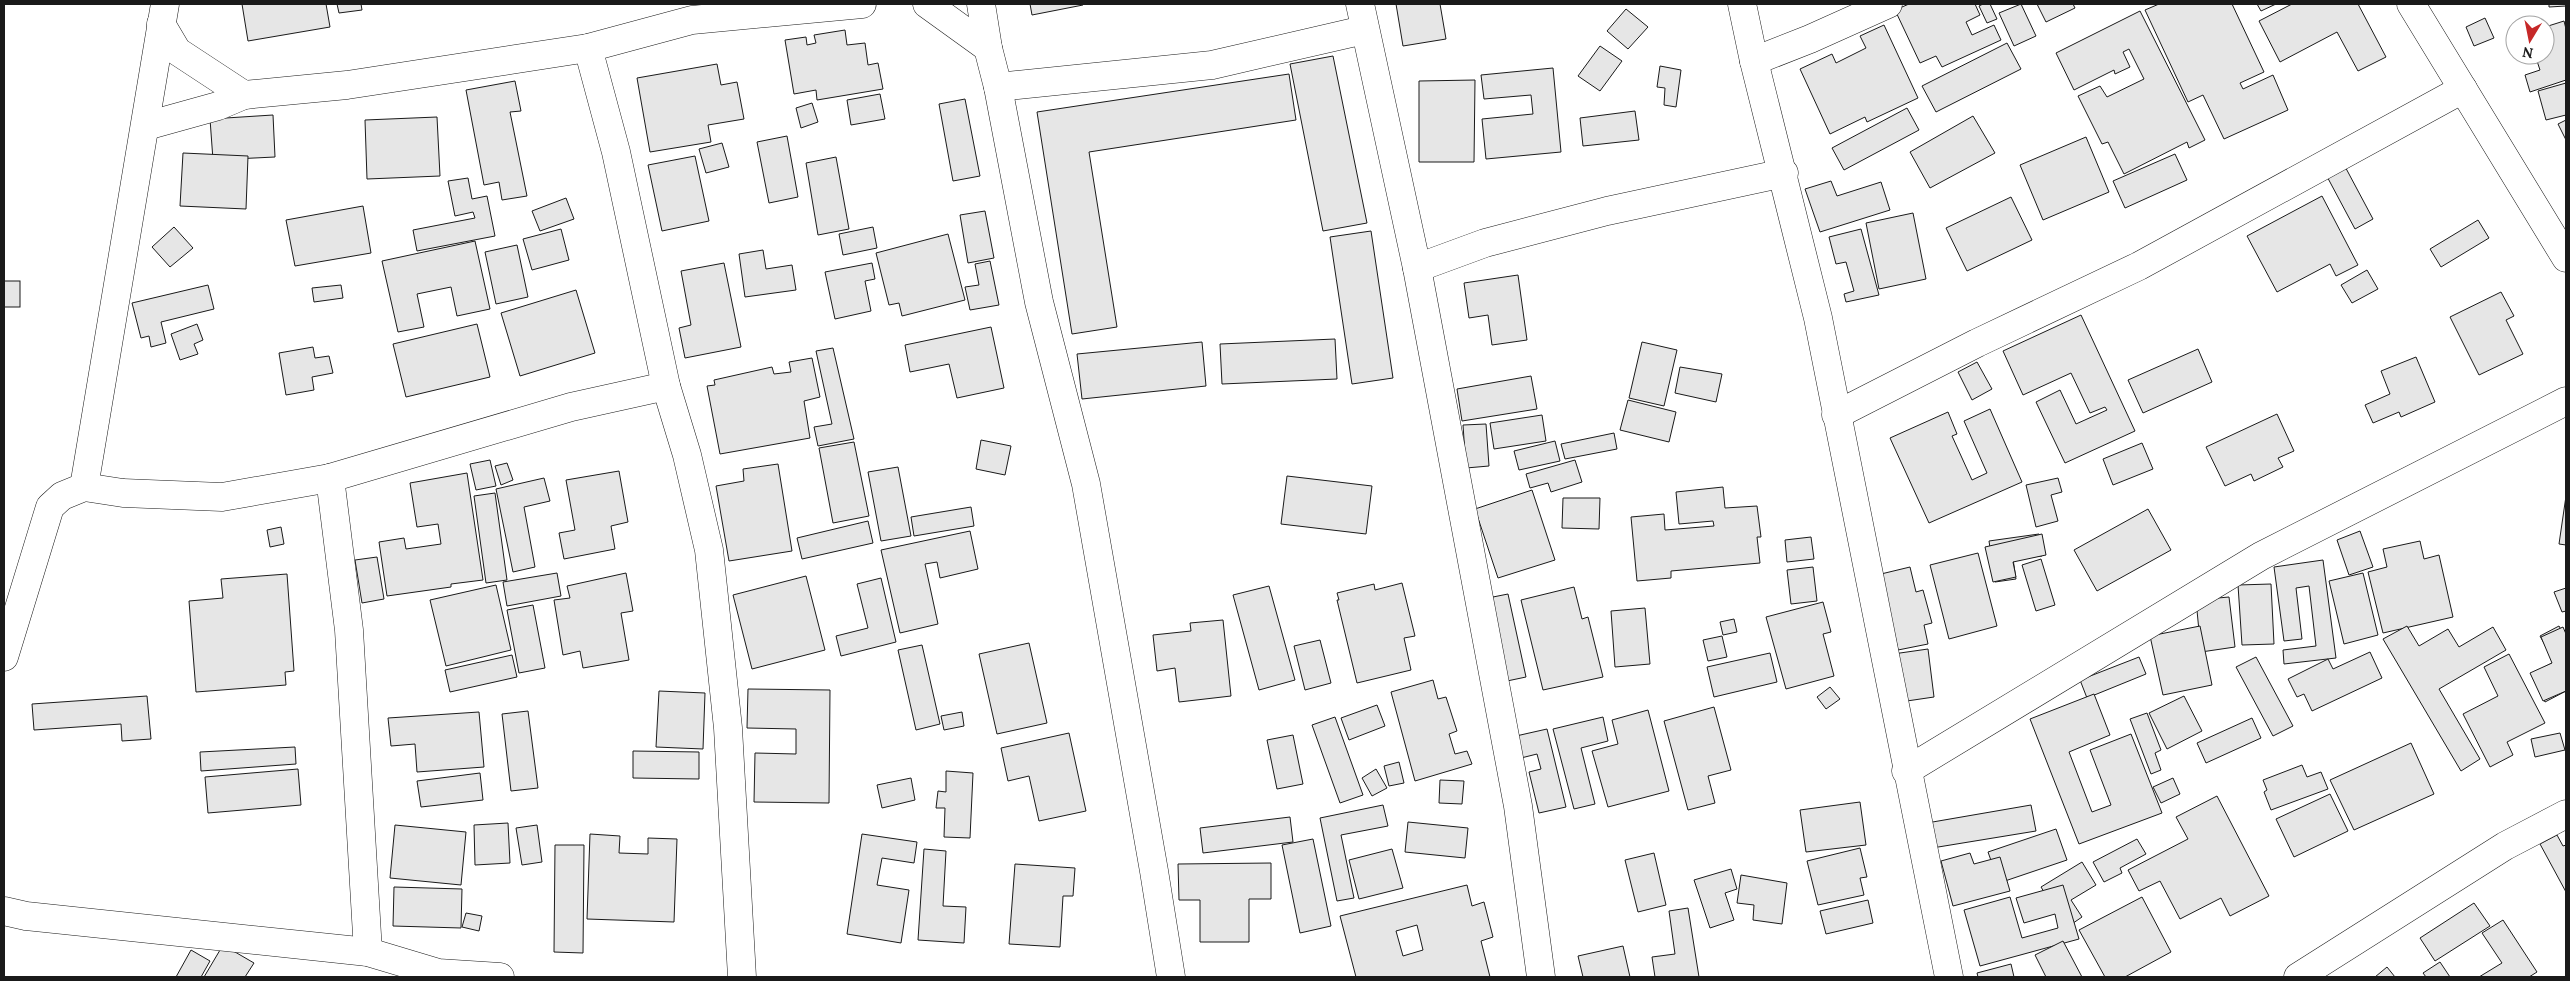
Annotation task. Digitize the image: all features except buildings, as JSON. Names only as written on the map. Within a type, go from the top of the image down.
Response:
[{"type":"street","points":[[146,126],[218,106],[244,95],[347,85],[588,48],[692,20],[862,4]]},
{"type":"street","points":[[927,4],[988,48]]},
{"type":"street","points":[[981,4],[988,48],[998,87],[1039,302],[1086,484],[1153,861],[1171,977]]},
{"type":"street","points":[[1360,4],[1364,30],[1417,268],[1518,806],[1541,977]]},
{"type":"street","points":[[1742,4],[1754,60],[1784,173],[1818,318],[1948,977]]},
{"type":"street","points":[[1754,60],[1810,39],[1888,4]]},
{"type":"street","points":[[2411,4],[2566,258]]},
{"type":"street","points":[[163,14],[177,51],[244,95]]},
{"type":"street","points":[[84,487],[146,126],[163,14]]},
{"type":"street","points":[[998,87],[1212,65],[1364,30]]},
{"type":"street","points":[[588,48],[616,152],[666,386],[687,455],[709,550],[728,728],[742,977]]},
{"type":"street","points":[[1836,415],[1977,343],[2139,266],[2463,89]]},
{"type":"street","points":[[1417,268],[1485,243],[1588,216],[1784,173]]},
{"type":"street","points":[[4,657],[50,507],[62,496],[84,487],[123,493],[222,497],[330,478],[571,407],[666,386]]},
{"type":"street","points":[[1906,771],[2261,556],[2566,401]]},
{"type":"street","points":[[330,478],[349,630],[368,952]]},
{"type":"street","points":[[2298,977],[2505,846],[2566,814]]},
{"type":"street","points":[[4,911],[26,916],[368,952],[438,975],[500,977]]}]
